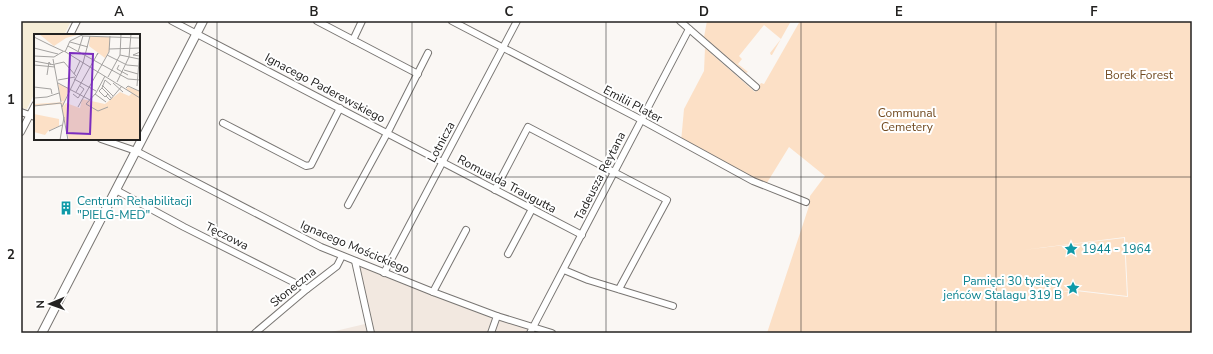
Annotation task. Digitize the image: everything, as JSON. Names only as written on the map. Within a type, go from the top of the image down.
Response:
[{"type":"main road","points":[[42,333],[203,21]]},
{"type":"street","points":[[70,34],[77,21]]},
{"type":"street","name":"Ignacego Paderewskiego","points":[[172,21],[442,162]]},
{"type":"street","points":[[317,21],[418,74]]},
{"type":"street","points":[[353,40],[362,21]]},
{"type":"street","name":"Emilii Plater","points":[[452,21],[642,120],[753,181],[806,202]]},
{"type":"street","name":"Lotnicza","points":[[384,273],[516,21]]},
{"type":"street","points":[[680,21],[756,87]]},
{"type":"street","name":"Tadeusza Reytana","points":[[532,330],[689,29]]},
{"type":"street","points":[[348,205],[428,53]]},
{"type":"street","points":[[223,123],[306,166],[311,165],[340,108]]},
{"type":"street","points":[[21,112],[32,116],[21,132]]},
{"type":"street","points":[[495,190],[528,127],[667,200],[619,289]]},
{"type":"street","name":"Ignacego Mościckiego","points":[[104,140],[136,151],[321,247],[532,330],[552,333]]},
{"type":"street","name":"Romualda Traugutta","points":[[442,162],[582,235]]},
{"type":"street","name":"Tęczowa","points":[[116,190],[184,227],[308,289]]},
{"type":"street","points":[[508,254],[532,209]]},
{"type":"street","points":[[433,292],[466,230]]},
{"type":"street","name":"Słoneczna","points":[[255,333],[337,266],[342,256]]},
{"type":"street","points":[[356,261],[371,333]]},
{"type":"street","points":[[564,270],[588,280],[673,306]]},
{"type":"street","points":[[490,333],[497,316]]},
{"type":"shaded area","points":[[21,21],[71,21],[64,34],[34,34],[34,94],[27,109],[21,108]]},
{"type":"shaded area","points":[[355,261],[533,327],[530,333],[327,333],[369,323]]},
{"type":"green space","points":[[707,21],[791,21],[781,39],[764,25],[739,56],[742,59],[738,64],[748,72],[746,73],[704,37]]},
{"type":"green space","points":[[800,21],[1192,21],[1192,333],[767,333],[809,206],[810,196],[825,176],[789,147],[765,186],[681,142],[684,109],[704,71],[705,48],[755,92],[761,83],[764,84]],"holes":[[[1125,237],[1128,297],[1076,291],[1055,293],[1076,290],[1127,296],[1124,238],[1023,250]]]},
{"type":"green space","points":[[781,39],[772,55],[771,55],[770,53]]},
{"type":"place","name":"Centrum Rehabilitacji \"PIELG-MED\"","points":[[66,208]]},
{"type":"place","name":"1944 - 1964","points":[[1071,249]]},
{"type":"place","name":"Pamięci 30 tysięcy jeńców Stalagu 319 B","points":[[1073,288]]},
{"type":"park label","name":"Borek Forest","points":[[1139,75]]},
{"type":"park label","name":"Communal Cemetery","points":[[907,120]]}]
